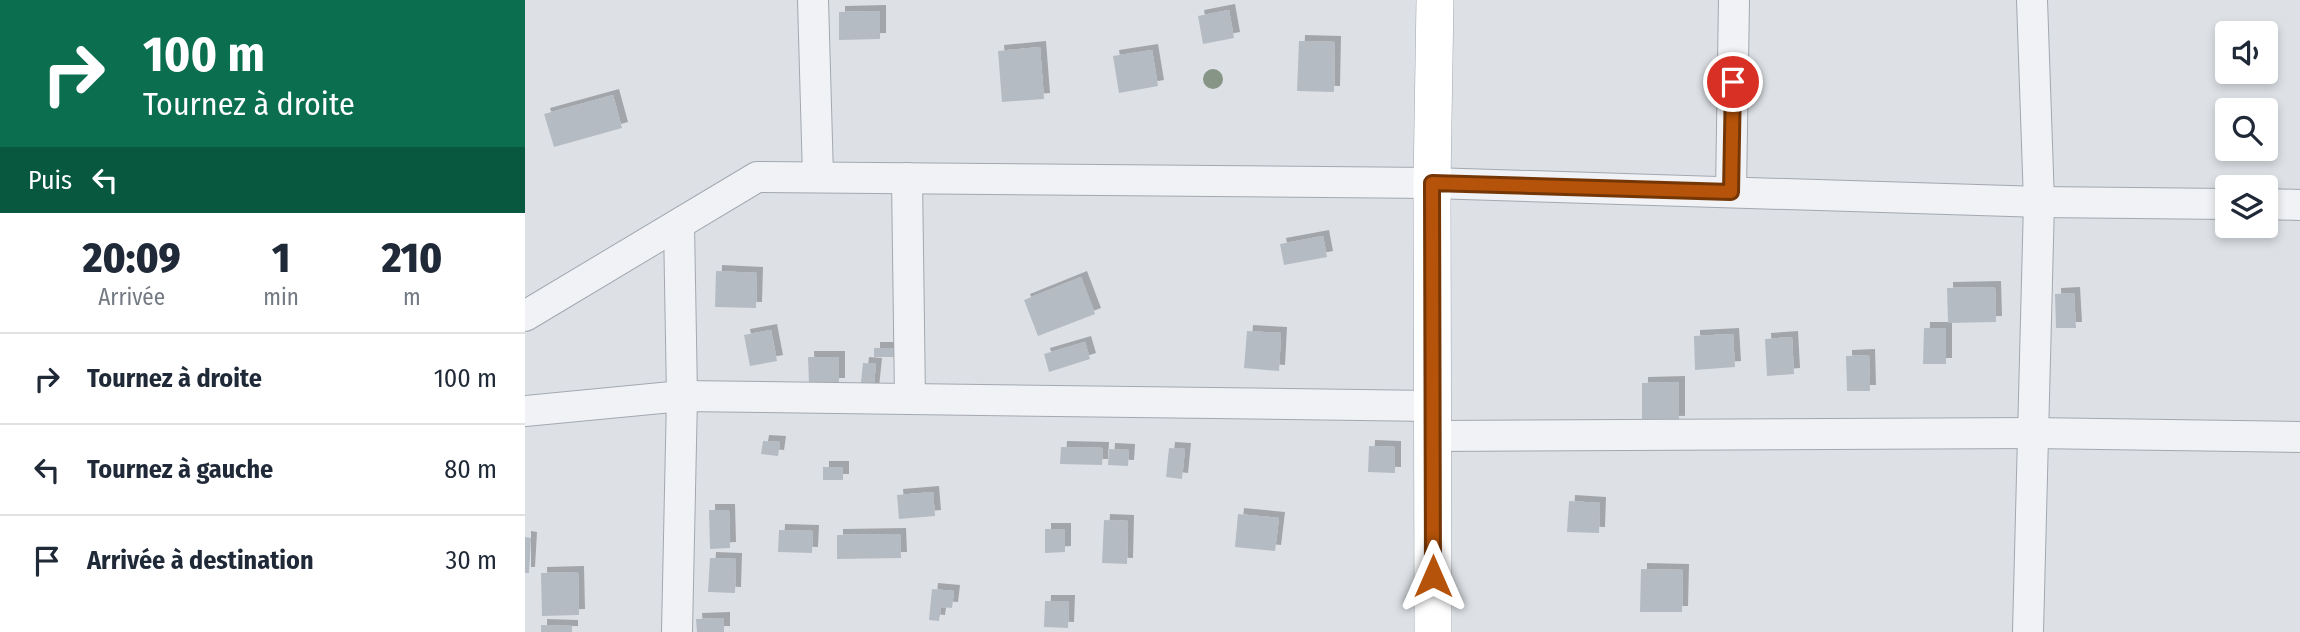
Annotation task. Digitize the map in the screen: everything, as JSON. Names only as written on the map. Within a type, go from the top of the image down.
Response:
[{"type":"main road","points":[[1433,632],[1432,183],[1435,0]]},
{"type":"street","points":[[813,0],[818,177]]},
{"type":"street","points":[[1731,192],[1734,0]]},
{"type":"street","points":[[2028,632],[2039,202],[2032,0]]},
{"type":"street","points":[[525,316],[757,177],[1432,183],[2039,202],[2215,204]]},
{"type":"street","points":[[907,178],[910,399]]},
{"type":"street","points":[[2278,204],[2300,205]]},
{"type":"street","points":[[677,632],[683,396],[679,225]]},
{"type":"street","points":[[525,411],[683,396],[910,399],[1432,421],[2300,436]]},
{"type":"building","points":[[1229,10],[1234,38],[1203,44],[1198,16]]},
{"type":"building","points":[[880,11],[880,39],[839,40],[839,12]]},
{"type":"building","points":[[1299,41],[1335,42],[1334,92],[1297,91]]},
{"type":"building","points":[[1040,47],[1044,99],[1002,102],[998,51]]},
{"type":"building","points":[[1152,50],[1158,86],[1119,93],[1113,56]]},
{"type":"building","points":[[613,95],[622,128],[554,147],[544,114]]},
{"type":"building","points":[[1323,236],[1327,257],[1284,265],[1280,244]]},
{"type":"building","points":[[716,271],[757,273],[756,308],[715,307]]},
{"type":"building","points":[[1081,277],[1095,314],[1038,336],[1024,300]]},
{"type":"building","points":[[1995,287],[1996,322],[1948,323],[1947,288]]},
{"type":"building","points":[[2074,293],[2076,328],[2056,328],[2055,294]]},
{"type":"building","points":[[1924,328],[1946,328],[1946,364],[1923,364]]},
{"type":"building","points":[[771,330],[777,361],[750,366],[744,335]]},
{"type":"building","points":[[1247,331],[1281,333],[1279,371],[1244,368]]},
{"type":"building","points":[[1733,334],[1735,367],[1695,370],[1694,336]]},
{"type":"building","points":[[1792,337],[1794,374],[1767,376],[1765,339]]},
{"type":"building","points":[[1085,342],[1090,359],[1049,372],[1044,354]]},
{"type":"building","points":[[874,348],[894,348],[894,357],[874,357]]},
{"type":"building","points":[[1869,355],[1870,391],[1847,391],[1846,356]]},
{"type":"building","points":[[808,357],[839,357],[839,384],[809,384]]},
{"type":"building","points":[[863,363],[876,364],[873,393],[860,392]]},
{"type":"building","points":[[1679,382],[1679,422],[1642,421],[1642,383]]},
{"type":"building","points":[[763,441],[780,442],[778,456],[761,454]]},
{"type":"building","points":[[1369,446],[1395,447],[1395,473],[1368,472]]},
{"type":"building","points":[[1061,447],[1103,448],[1102,465],[1060,464]]},
{"type":"building","points":[[1169,448],[1185,449],[1182,479],[1166,477]]},
{"type":"building","points":[[1109,449],[1129,450],[1128,466],[1108,465]]},
{"type":"building","points":[[823,467],[843,467],[843,480],[823,480]]},
{"type":"building","points":[[933,492],[935,516],[899,519],[897,495]]},
{"type":"building","points":[[1569,501],[1600,503],[1599,533],[1567,532]]},
{"type":"building","points":[[709,510],[729,510],[730,548],[710,549]]},
{"type":"building","points":[[1238,514],[1279,518],[1275,551],[1235,547]]},
{"type":"building","points":[[1104,520],[1128,521],[1127,564],[1102,563]]},
{"type":"building","points":[[1045,529],[1065,529],[1065,552],[1045,553]]},
{"type":"building","points":[[779,530],[813,531],[812,553],[778,552]]},
{"type":"building","points":[[900,534],[901,558],[837,559],[837,535]]},
{"type":"building","points":[[525,537],[531,538],[529,573],[525,573]]},
{"type":"building","points":[[710,558],[736,559],[735,593],[708,592]]},
{"type":"building","points":[[1641,569],[1683,570],[1682,612],[1640,612]]},
{"type":"building","points":[[578,572],[579,615],[542,616],[541,573]]},
{"type":"building","points":[[932,589],[954,591],[952,608],[941,607],[939,621],[929,620]]},
{"type":"building","points":[[1045,601],[1069,601],[1068,628],[1044,627]]},
{"type":"building","points":[[724,618],[724,632],[697,632],[696,619]]},
{"type":"building","points":[[541,625],[572,626],[572,632],[541,632]]},
{"type":"route","points":[[1433,576],[1432,183],[1731,192],[1733,82]]}]
